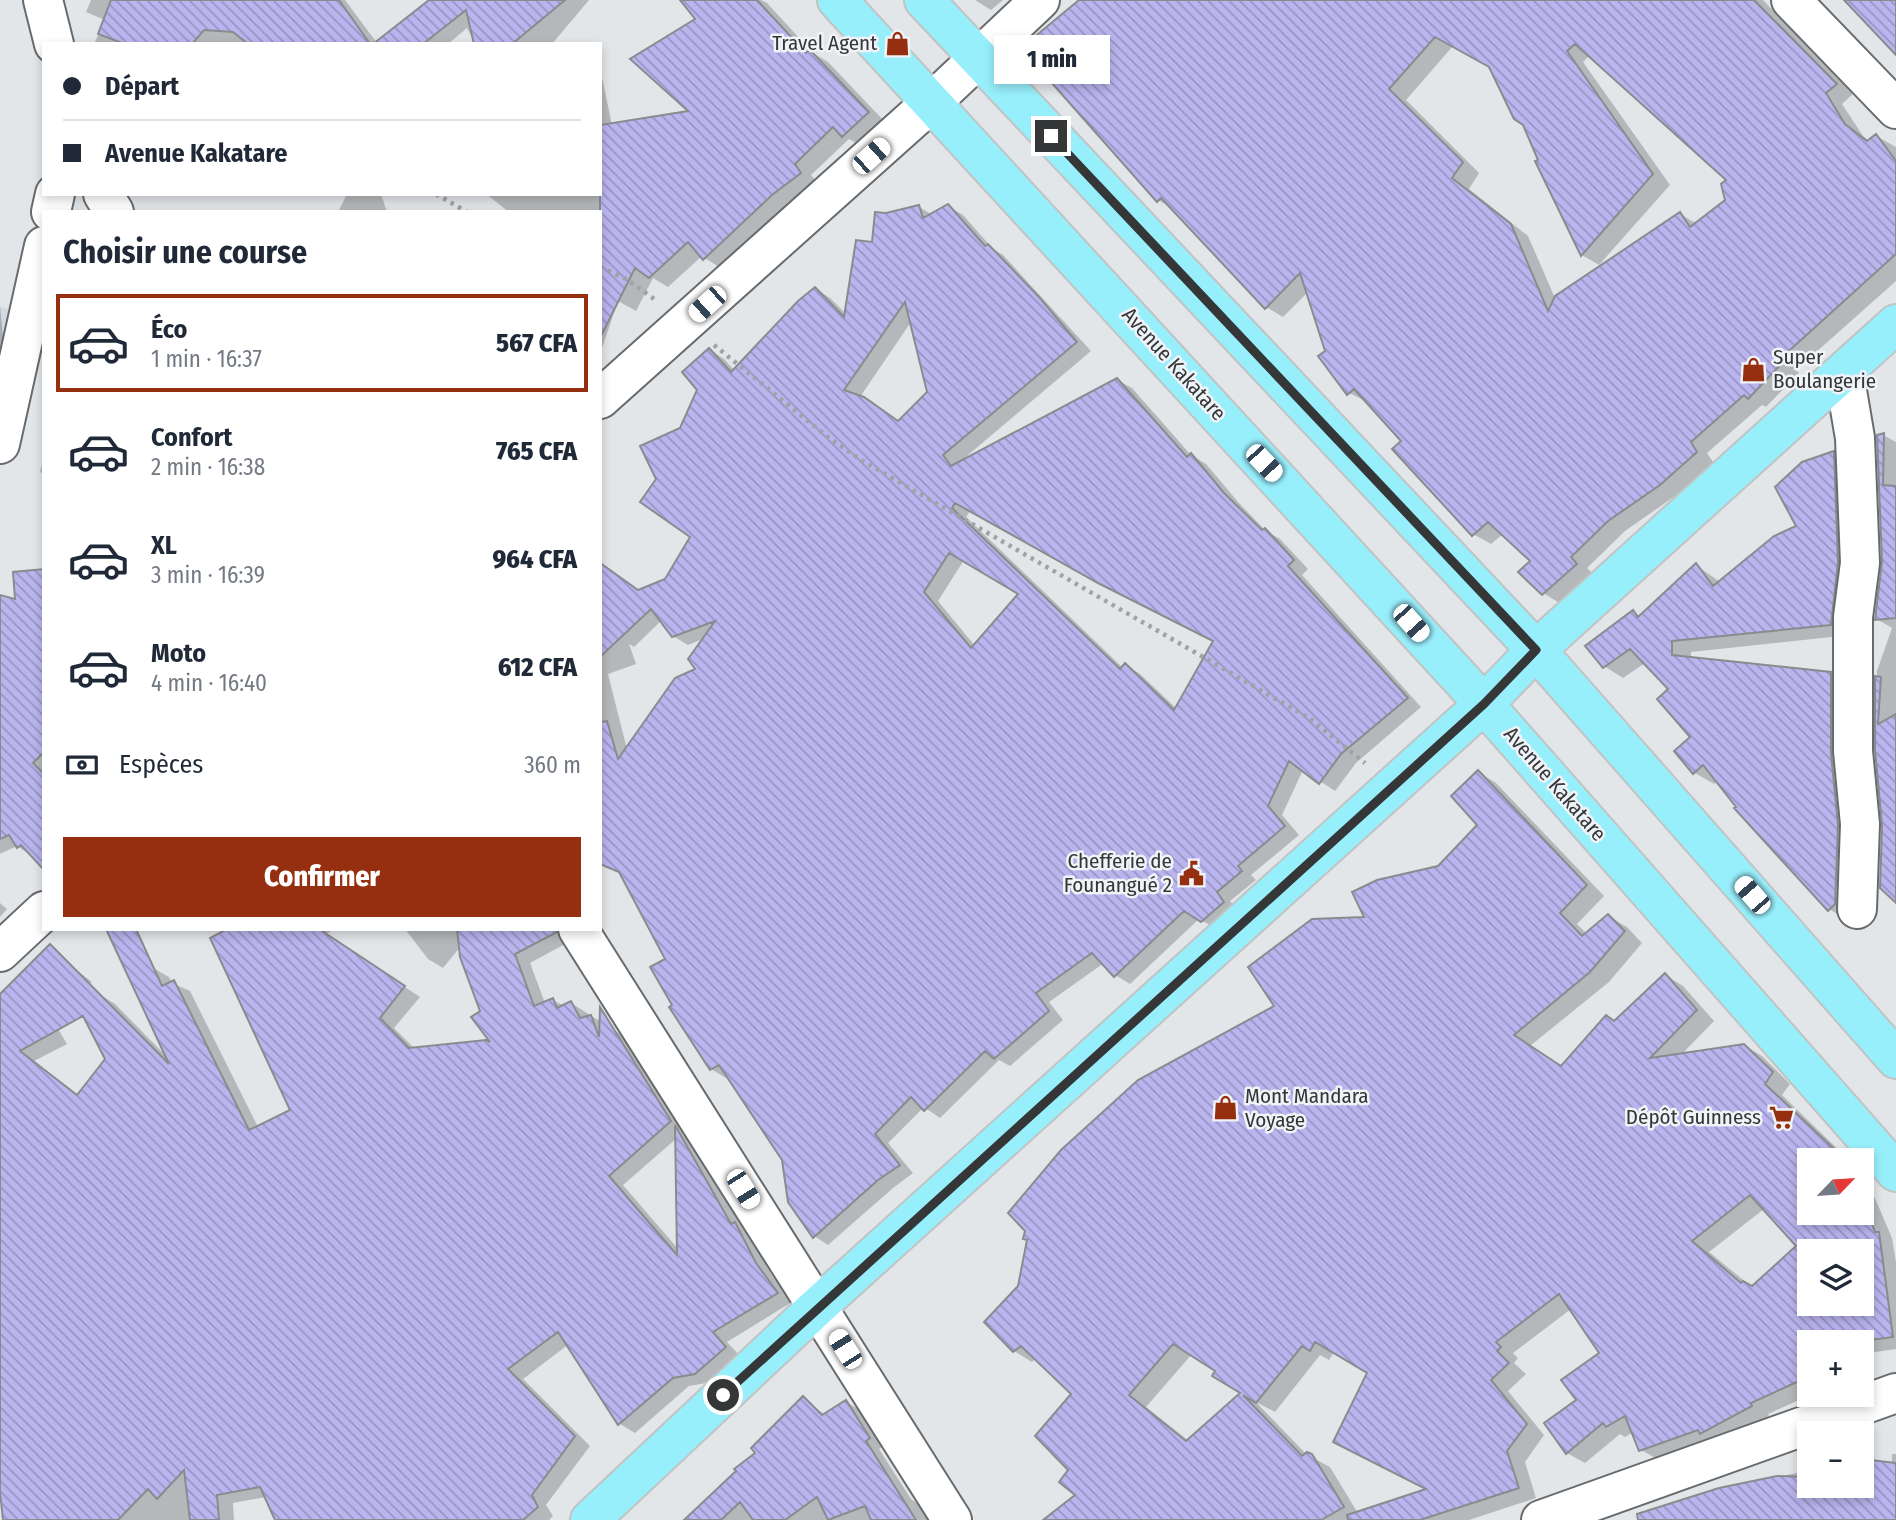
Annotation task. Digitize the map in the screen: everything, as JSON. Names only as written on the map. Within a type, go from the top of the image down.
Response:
[{"type":"main road","name":"Avenue Kakatare","points":[[838,0],[1484,704],[1896,1172]]},
{"type":"main road","points":[[924,0],[1536,650],[1896,1059]]},
{"type":"main road","points":[[590,1520],[818,1306],[1484,704],[1536,650],[1896,324]]},
{"type":"street","points":[[43,0],[54,42]]},
{"type":"street","points":[[602,397],[933,101],[1040,0]]},
{"type":"street","points":[[1791,0],[1896,109]]},
{"type":"street","points":[[0,444],[42,255]]},
{"type":"street","points":[[1844,373],[1854,438],[1860,563],[1853,617],[1853,751],[1860,824],[1857,909]]},
{"type":"street","points":[[0,952],[42,913]]},
{"type":"street","points":[[579,931],[952,1520]]},
{"type":"street","points":[[1541,1520],[1896,1393]]},
{"type":"path","points":[[439,196],[464,210]]},
{"type":"path","points":[[602,268],[626,279],[686,322],[829,438],[861,460],[999,542],[1309,718],[1351,749],[1390,788]]},
{"type":"shaded area","points":[[0,307],[14,310],[0,359]]},
{"type":"building","points":[[111,0],[339,0],[369,42],[246,42],[233,32],[204,30],[194,42],[120,42],[98,34]]},
{"type":"building","points":[[429,0],[565,0],[514,42],[474,42],[466,10],[426,42],[376,42]]},
{"type":"building","points":[[680,0],[757,0],[806,53],[810,50],[869,112],[842,137],[833,127],[795,164],[801,173],[772,195],[703,260],[688,242],[649,278],[635,268],[602,334],[602,125],[688,111],[630,59],[695,19]]},
{"type":"building","points":[[1079,0],[1754,0],[1837,84],[1826,93],[1845,124],[1867,141],[1876,134],[1896,161],[1896,254],[1780,359],[1783,362],[1748,399],[1744,395],[1691,442],[1697,452],[1660,485],[1608,521],[1571,557],[1577,564],[1542,595],[1518,572],[1530,561],[1488,522],[1472,536],[1392,449],[1401,441],[1354,389],[1347,395],[1318,356],[1325,351],[1300,273],[1265,309],[1161,198],[1157,202],[1021,48]],"holes":[[[1435,37],[1489,67],[1514,119],[1523,125],[1538,160],[1535,161],[1581,256],[1653,174],[1567,51],[1575,44],[1726,180],[1721,184],[1725,200],[1690,227],[1680,212],[1555,296],[1548,311],[1511,224],[1452,178],[1463,162],[1389,89]]]},
{"type":"building","points":[[1844,0],[1896,0],[1896,55]]},
{"type":"building","points":[[948,204],[985,246],[988,244],[1039,297],[1077,342],[943,455],[951,466],[1117,378],[1187,457],[1191,453],[1224,493],[1262,530],[1265,528],[1294,560],[1288,566],[1408,698],[1341,754],[1319,784],[1289,761],[1268,806],[1285,826],[1238,866],[1242,871],[1217,892],[1224,902],[1201,922],[1184,911],[1114,977],[1092,953],[1036,993],[1049,1011],[994,1059],[985,1051],[924,1111],[911,1097],[875,1134],[900,1165],[878,1180],[813,1238],[788,1202],[782,1160],[719,1065],[710,1070],[669,1007],[672,1005],[650,967],[665,959],[619,872],[602,865],[602,722],[607,721],[618,759],[675,678],[695,669],[688,659],[715,621],[672,637],[651,609],[602,655],[602,564],[638,590],[665,579],[690,537],[640,502],[656,479],[640,446],[680,428],[697,390],[682,372],[709,348],[731,372],[798,301],[815,287],[844,317],[856,240],[872,242],[875,212],[886,213],[919,205],[923,218]],"holes":[[[905,302],[927,392],[898,421],[864,397],[844,390]],[[955,503],[1098,583],[1213,641],[1174,710],[1125,663],[1120,669],[952,508]],[[949,553],[1018,594],[971,648],[924,592]]]},
{"type":"building","points":[[1884,433],[1883,485],[1896,486],[1896,618],[1875,620],[1882,562],[1877,435]]},
{"type":"building","points":[[1834,451],[1838,562],[1831,625],[1672,641],[1672,655],[1831,672],[1831,753],[1838,825],[1835,904],[1828,911],[1734,808],[1736,807],[1703,765],[1693,774],[1674,751],[1690,737],[1657,699],[1668,689],[1630,649],[1603,668],[1585,646],[1633,610],[1638,617],[1696,563],[1713,586],[1774,536],[1796,526],[1775,487],[1802,462]]},
{"type":"building","points":[[42,569],[42,754],[33,763],[42,772],[42,868],[21,845],[17,848],[9,835],[0,839],[0,595],[15,599],[13,572]]},
{"type":"building","points":[[1875,676],[1881,677],[1878,724],[1896,714],[1896,903],[1880,888],[1882,825],[1875,750]]},
{"type":"building","points":[[1478,770],[1587,885],[1560,913],[1582,936],[1608,914],[1625,931],[1590,972],[1514,1035],[1561,1066],[1606,1015],[1614,1021],[1665,973],[1697,1010],[1650,1058],[1744,1044],[1773,1072],[1765,1084],[1833,1148],[1797,1148],[1797,1225],[1872,1225],[1875,1232],[1879,1232],[1893,1337],[1874,1340],[1874,1330],[1797,1330],[1797,1382],[1751,1403],[1752,1406],[1700,1434],[1698,1430],[1639,1451],[1625,1416],[1606,1427],[1603,1423],[1566,1454],[1544,1423],[1576,1400],[1561,1380],[1599,1353],[1559,1294],[1496,1342],[1501,1347],[1497,1351],[1509,1363],[1491,1380],[1527,1424],[1507,1451],[1519,1488],[1420,1520],[1348,1520],[1347,1515],[1426,1489],[1333,1442],[1367,1373],[1315,1342],[1310,1351],[1302,1346],[1256,1403],[1243,1395],[1302,1456],[1307,1452],[1312,1454],[1344,1507],[1321,1520],[1043,1520],[1075,1495],[1059,1482],[1068,1470],[1035,1436],[1071,1394],[1021,1346],[1013,1352],[984,1322],[1018,1286],[1027,1240],[1023,1239],[1025,1231],[1008,1213],[1061,1150],[1138,1080],[1274,1006],[1248,967],[1312,919],[1364,917],[1352,892],[1377,880],[1438,866],[1477,825],[1451,796]],"holes":[[[1750,1195],[1796,1246],[1752,1286],[1743,1281],[1741,1283],[1692,1241]],[[1173,1344],[1215,1371],[1212,1376],[1240,1393],[1186,1441],[1129,1395]]]},
{"type":"building","points":[[107,931],[137,931],[162,986],[174,980],[249,1130],[290,1110],[210,938],[223,931],[322,931],[405,986],[380,1018],[409,1048],[486,1040],[490,1042],[471,1017],[480,1011],[460,957],[457,931],[557,931],[515,954],[534,1006],[553,998],[557,1008],[571,1001],[580,1018],[591,1015],[599,1037],[600,1007],[671,1121],[609,1176],[677,1255],[675,1125],[731,1224],[735,1222],[756,1263],[778,1293],[713,1332],[726,1347],[695,1374],[673,1378],[618,1425],[558,1332],[508,1369],[575,1436],[532,1495],[538,1507],[523,1520],[275,1520],[260,1487],[217,1495],[219,1520],[190,1520],[184,1470],[157,1499],[148,1489],[118,1520],[3,1520],[0,1492],[0,994],[50,944],[169,1064]],"holes":[[[83,1016],[105,1059],[77,1095],[20,1051]]]},
{"type":"building","points":[[803,1396],[822,1415],[846,1400],[870,1438],[866,1441],[916,1520],[871,1520],[865,1506],[828,1520],[817,1497],[785,1520],[753,1520],[740,1502],[721,1520],[684,1520],[736,1471],[734,1469],[755,1453],[751,1448]]},
{"type":"building","points":[[1874,1460],[1896,1463],[1896,1520],[1638,1520],[1637,1514],[1719,1488],[1777,1476],[1797,1477],[1797,1498],[1874,1498]]},
{"type":"place","name":"Travel Agent","points":[[897,43]]},
{"type":"place","name":"Super Boulangerie","points":[[1753,369]]},
{"type":"place","name":"Chefferie de Founangué 2","points":[[1192,873]]},
{"type":"place","name":"Mont Mandara Voyage","points":[[1225,1108]]},
{"type":"place","name":"Dépôt Guinness","points":[[1781,1117]]},
{"type":"route","points":[[723,1395],[1484,704],[1536,650],[1051,136]]}]
